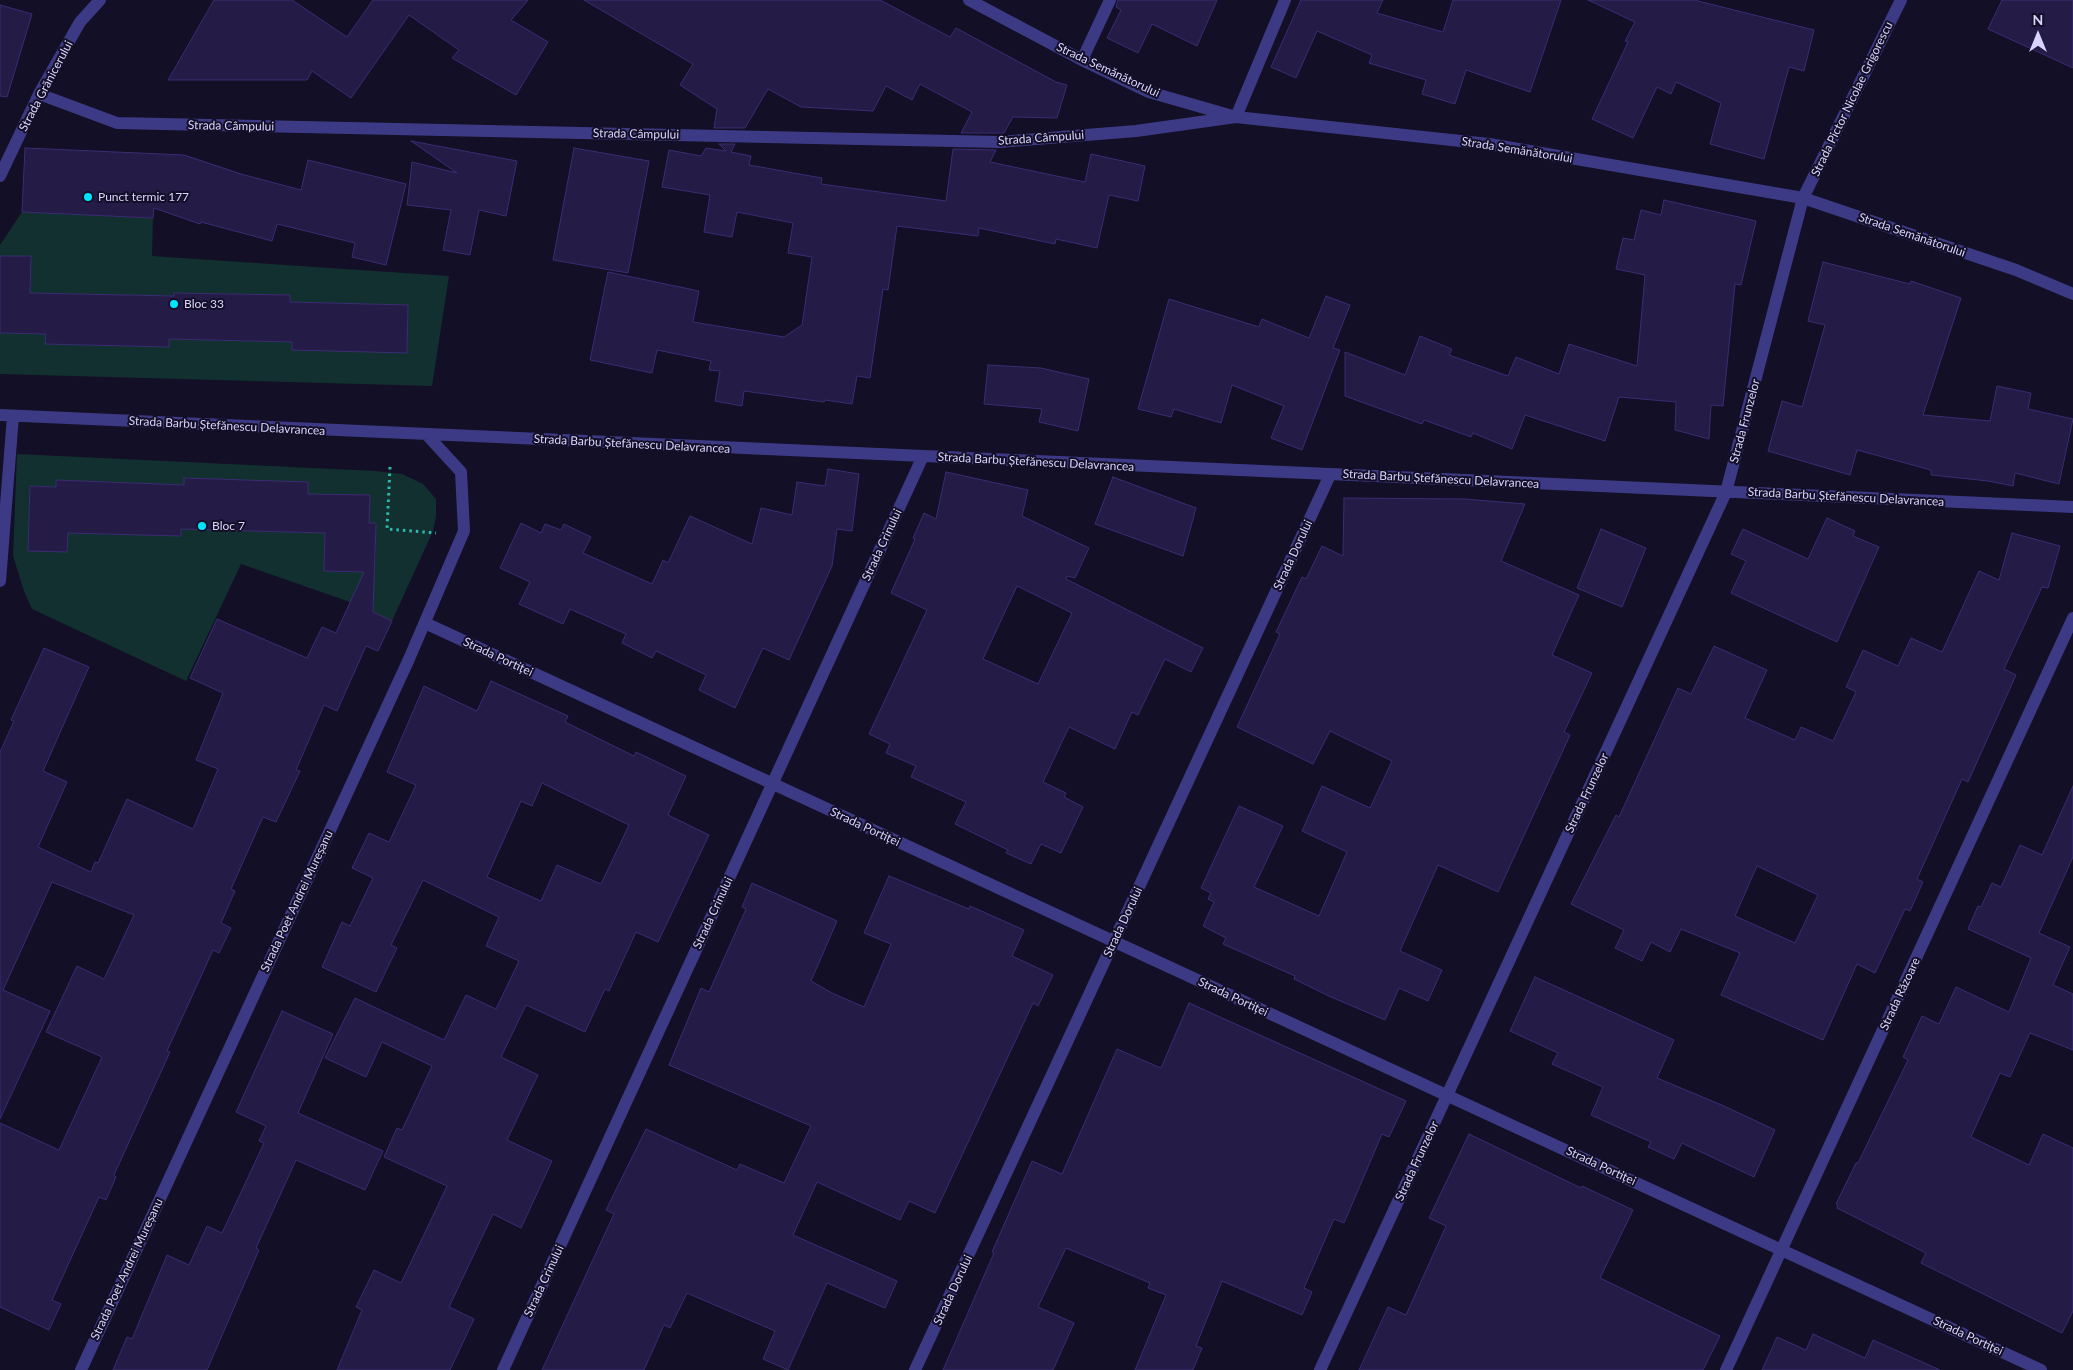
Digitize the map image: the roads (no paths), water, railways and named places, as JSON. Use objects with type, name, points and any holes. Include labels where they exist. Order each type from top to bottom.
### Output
[{"type":"street","name":"Strada Grănicerului","points":[[0,176],[39,94],[80,22],[100,0]]},
{"type":"street","name":"Strada Semănătorului","points":[[969,0],[1082,60],[1149,92],[1236,117],[1489,144],[1803,198],[2016,270],[2073,294]]},
{"type":"street","points":[[1082,60],[1110,0]]},
{"type":"street","points":[[1236,117],[1284,0]]},
{"type":"street","name":"Strada Pictor Nicolae Grigorescu","points":[[1803,198],[1901,0]]},
{"type":"street","name":"Strada Câmpului","points":[[39,94],[117,124],[999,142],[1136,131],[1236,117]]},
{"type":"street","name":"Strada Frunzelor","points":[[1320,1370],[1726,492],[1803,198]]},
{"type":"street","points":[[0,581],[6,416]]},
{"type":"street","name":"Strada Barbu Ștefănescu Delavrancea","points":[[6,416],[2073,507]]},
{"type":"street","name":"Strada Poet Andrei Mureșanu","points":[[81,1370],[425,623],[464,531],[461,472],[426,434]]},
{"type":"street","name":"Strada Crinului","points":[[503,1370],[923,456]]},
{"type":"street","name":"Strada Dorului","points":[[915,1370],[1330,474]]},
{"type":"street","name":"Strada Răzoare","points":[[1726,1370],[2073,618]]},
{"type":"street","name":"Strada Portiței","points":[[425,623],[2041,1370]]},
{"type":"place","name":"Punct termic 177","points":[[88,197]]},
{"type":"place","name":"Bloc 33","points":[[174,304]]},
{"type":"place","name":"Bloc 7","points":[[202,526]]}]
